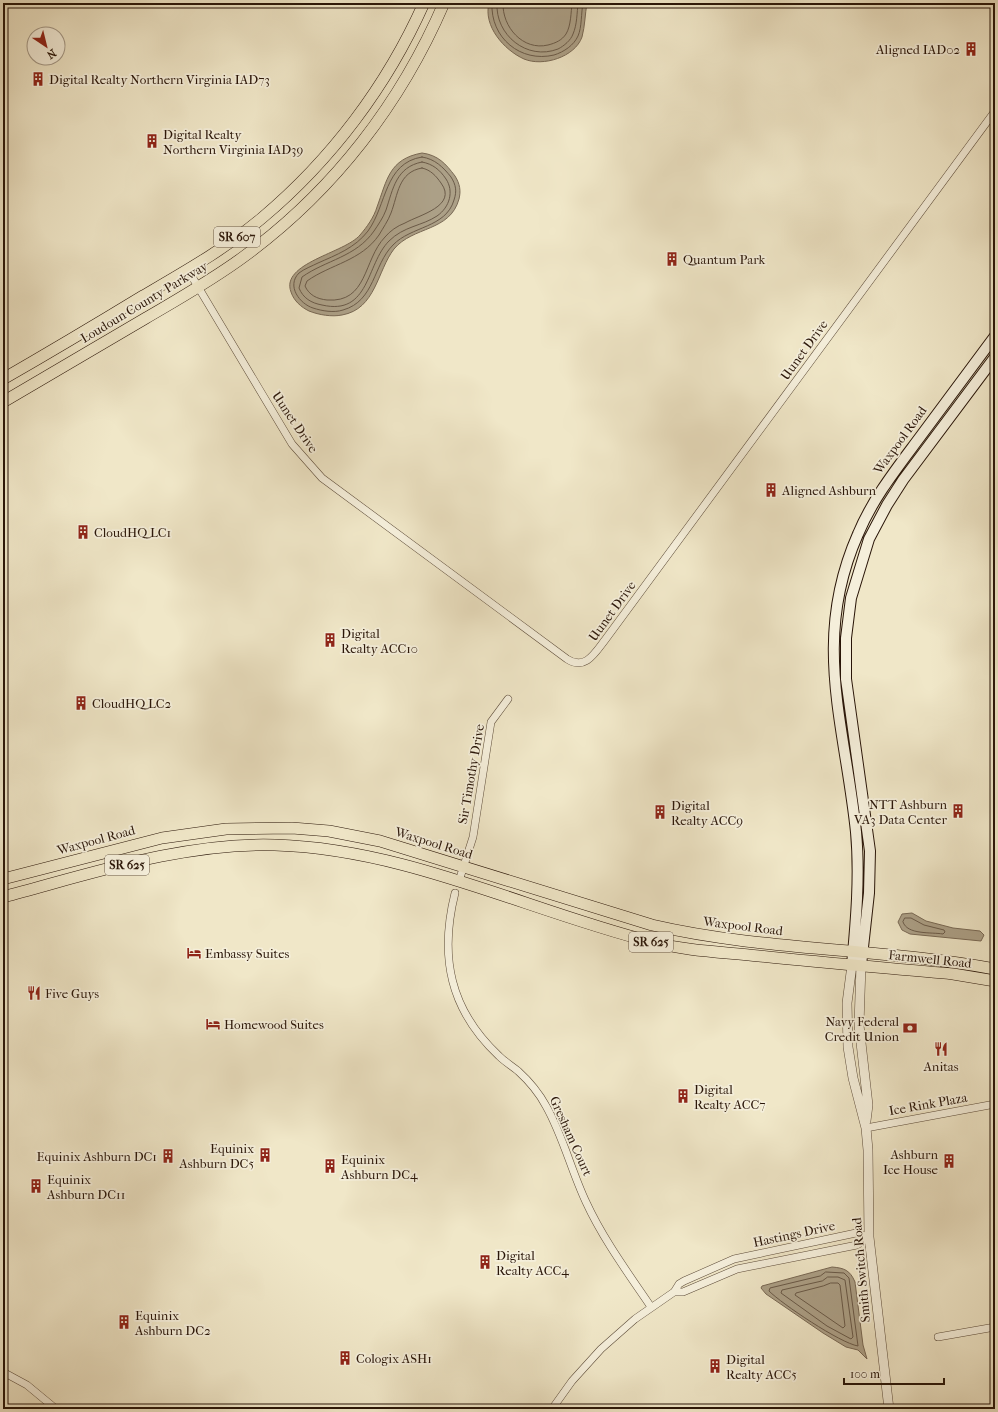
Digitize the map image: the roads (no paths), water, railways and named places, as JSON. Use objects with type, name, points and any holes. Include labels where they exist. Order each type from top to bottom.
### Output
[{"type":"main road","name":"Loudoun County Parkway","points":[[3,379],[188,270],[261,219],[284,199],[346,133],[380,85],[409,35],[424,3]]},
{"type":"main road","name":"Loudoun County Parkway","points":[[3,402],[198,287],[247,255],[294,217],[336,174],[392,102],[424,47],[444,3]]},
{"type":"main road","name":"Waxpool Road","points":[[858,952],[857,851],[834,680],[833,637],[839,595],[852,548],[876,498],[892,473],[995,336]]},
{"type":"main road","name":"Waxpool Road","points":[[856,965],[870,875],[870,851],[846,678],[846,638],[851,598],[866,546],[887,505],[903,480],[995,357]]},
{"type":"main road","name":"Waxpool Road","points":[[3,879],[162,838],[206,831],[292,828],[351,835],[464,866],[652,925],[679,932],[727,939],[858,952]]},
{"type":"main road","name":"SR 625","points":[[3,897],[176,853],[251,845],[305,846],[353,852],[428,871],[653,942],[712,951],[856,965]]},
{"type":"main road","name":"Farmwell Road","points":[[858,952],[947,961],[995,969]]},
{"type":"main road","name":"Farmwell Road","points":[[856,965],[953,974],[995,981]]},
{"type":"street","name":"Uunet Drive","points":[[188,270],[292,444],[322,478],[566,659],[576,663],[582,663],[591,658],[605,640],[995,111]]},
{"type":"street","name":"Sir Timothy Drive","points":[[459,881],[473,837],[491,722],[508,699]]},
{"type":"street","name":"Gresham Court","points":[[455,893],[448,927],[448,949],[450,971],[456,994],[463,1011],[485,1042],[525,1078],[539,1095],[552,1118],[585,1201],[602,1232],[651,1307]]},
{"type":"street","name":"Smith Switch Road","points":[[856,965],[847,1003],[848,1047],[853,1078],[866,1128],[868,1150],[869,1237],[889,1409]]},
{"type":"street","name":"Smith Switch Road","points":[[856,965],[868,1105],[866,1128]]},
{"type":"street","name":"Ice Rink Plaza","points":[[866,1128],[995,1104]]},
{"type":"street","name":"Hastings Drive","points":[[552,1409],[572,1381],[600,1349],[628,1324],[674,1292],[679,1284],[684,1281],[734,1259],[856,1233],[869,1237]]},
{"type":"street","name":"Hastings Drive","points":[[674,1292],[683,1292],[737,1269],[857,1244],[869,1237]]},
{"type":"street","points":[[938,1337],[995,1327]]},
{"type":"street","points":[[3,1372],[28,1385],[56,1409]]},
{"type":"water","points":[[489,3],[587,3],[582,37],[573,50],[566,55],[549,61],[540,62],[524,59],[509,50],[492,28],[488,12]]},
{"type":"water","points":[[422,153],[437,158],[457,179],[460,188],[459,199],[448,218],[411,236],[394,249],[369,297],[362,305],[353,311],[334,316],[317,314],[301,306],[291,292],[290,282],[295,273],[304,266],[352,241],[360,235],[374,214],[391,172],[402,160]]},
{"type":"water","points":[[912,913],[926,921],[953,928],[980,931],[984,935],[981,941],[910,934],[902,930],[898,922],[902,914]]},
{"type":"water","points":[[832,1267],[846,1270],[855,1282],[863,1345],[867,1359],[858,1350],[846,1347],[823,1333],[766,1294],[761,1288],[762,1286]]},
{"type":"place","name":"Aligned IAD02","points":[[971,49]]},
{"type":"place","name":"Digital Realty Northern Virginia IAD73","points":[[38,79]]},
{"type":"place","name":"Digital Realty Northern Virginia IAD39","points":[[152,141]]},
{"type":"place","name":"Quantum Park","points":[[672,259]]},
{"type":"place","name":"Aligned Ashburn","points":[[771,490]]},
{"type":"place","name":"CloudHQ LC1","points":[[83,532]]},
{"type":"place","name":"Digital Realty ACC10","points":[[330,640]]},
{"type":"place","name":"CloudHQ LC2","points":[[81,703]]},
{"type":"place","name":"NTT Ashburn VA3 Data Center","points":[[958,811]]},
{"type":"place","name":"Digital Realty ACC9","points":[[660,812]]},
{"type":"place","name":"Embassy Suites","points":[[194,953]]},
{"type":"place","name":"Five Guys","points":[[34,993]]},
{"type":"place","name":"Homewood Suites","points":[[213,1024]]},
{"type":"place","name":"Navy Federal Credit Union","points":[[910,1028]]},
{"type":"place","name":"Anitas","points":[[941,1049]]},
{"type":"place","name":"Digital Realty ACC7","points":[[683,1096]]},
{"type":"place","name":"Equinix Ashburn DC5","points":[[265,1155]]},
{"type":"place","name":"Equinix Ashburn DC1","points":[[168,1156]]},
{"type":"place","name":"Ashburn Ice House","points":[[949,1161]]},
{"type":"place","name":"Equinix Ashburn DC4","points":[[330,1166]]},
{"type":"place","name":"Equinix Ashburn DC11","points":[[36,1186]]},
{"type":"place","name":"Digital Realty ACC4","points":[[485,1262]]},
{"type":"place","name":"Equinix Ashburn DC2","points":[[124,1322]]},
{"type":"place","name":"Cologix ASH1","points":[[345,1358]]},
{"type":"place","name":"Digital Realty ACC5","points":[[715,1366]]}]
